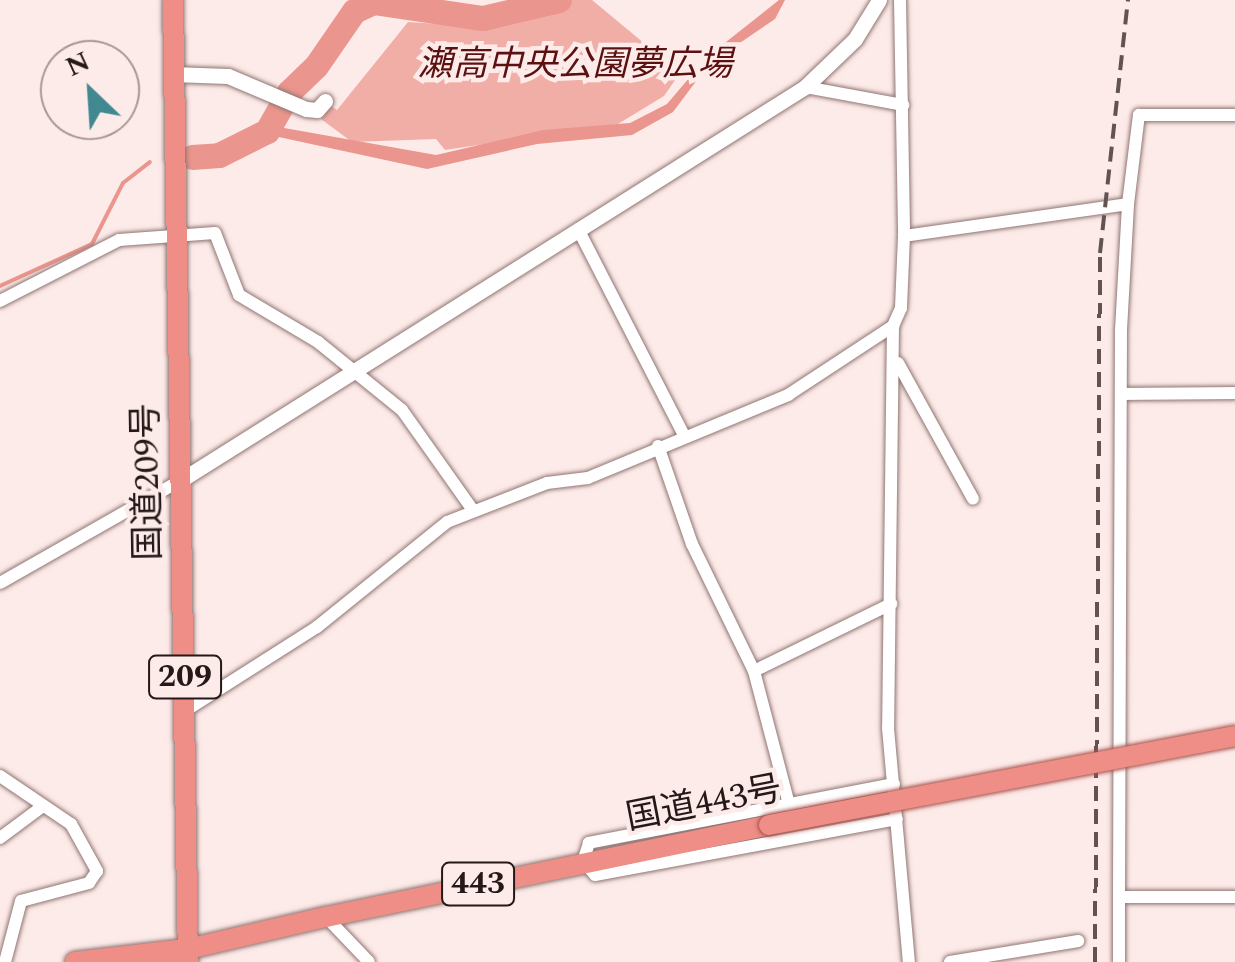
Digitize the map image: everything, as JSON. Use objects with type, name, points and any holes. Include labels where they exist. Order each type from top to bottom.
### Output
[{"type":"highway","name":"国道209号","points":[[174,0],[172,74],[188,956]]},
{"type":"highway","name":"国道443号","points":[[188,956],[326,917],[583,861],[1235,736]]},
{"type":"highway","name":"443","points":[[76,962],[159,947],[188,956]]},
{"type":"highway","name":"443","points":[[163,962],[188,956]]},
{"type":"street","points":[[0,583],[182,480],[805,87],[856,39],[880,0]]},
{"type":"street","points":[[900,0],[904,236],[894,326],[891,604],[894,784],[909,962]]},
{"type":"street","points":[[172,74],[228,76],[306,109],[317,110],[325,101]]},
{"type":"street","points":[[805,87],[903,106]]},
{"type":"street","points":[[1119,962],[1123,394],[1128,204],[1139,114],[1235,115]]},
{"type":"street","points":[[904,236],[1128,204]]},
{"type":"street","points":[[578,229],[685,437]]},
{"type":"street","points":[[0,301],[118,240],[215,233],[239,295],[318,342],[402,410],[472,509]]},
{"type":"street","points":[[185,710],[317,627],[472,509],[546,483],[588,478],[814,382],[894,326]]},
{"type":"street","points":[[894,356],[973,499]]},
{"type":"street","points":[[1123,394],[1235,393]]},
{"type":"street","points":[[658,446],[692,544],[754,671],[789,804]]},
{"type":"street","points":[[754,671],[891,604]]},
{"type":"street","points":[[0,776],[71,824],[97,871],[89,883],[20,901],[5,962]]},
{"type":"street","points":[[894,784],[590,843],[583,861],[594,875],[897,819]]},
{"type":"street","points":[[0,838],[43,806]]},
{"type":"street","points":[[1119,897],[1235,896]]},
{"type":"street","points":[[326,917],[369,962]]},
{"type":"street","points":[[950,962],[1078,941]]},
{"type":"green space","name":"瀬高中央公園夢広場","points":[[570,0],[592,0],[680,73],[664,96],[618,124],[445,150],[436,139],[352,142],[321,119],[331,106],[337,110],[408,22],[471,26],[527,19]]},
{"type":"shaded area","points":[[779,0],[785,0],[775,19],[709,64],[673,112],[632,135],[537,144],[427,169],[274,136],[273,126],[436,155],[543,130],[630,123],[667,104],[707,57]]},
{"type":"waterway","points":[[192,157],[219,155],[267,131],[289,92],[316,66],[354,11],[373,2],[483,18],[559,0]]},
{"type":"waterway","points":[[0,286],[92,244],[123,183],[150,162]]},
{"type":"railway","points":[[1095,962],[1100,253],[1128,0]]}]
